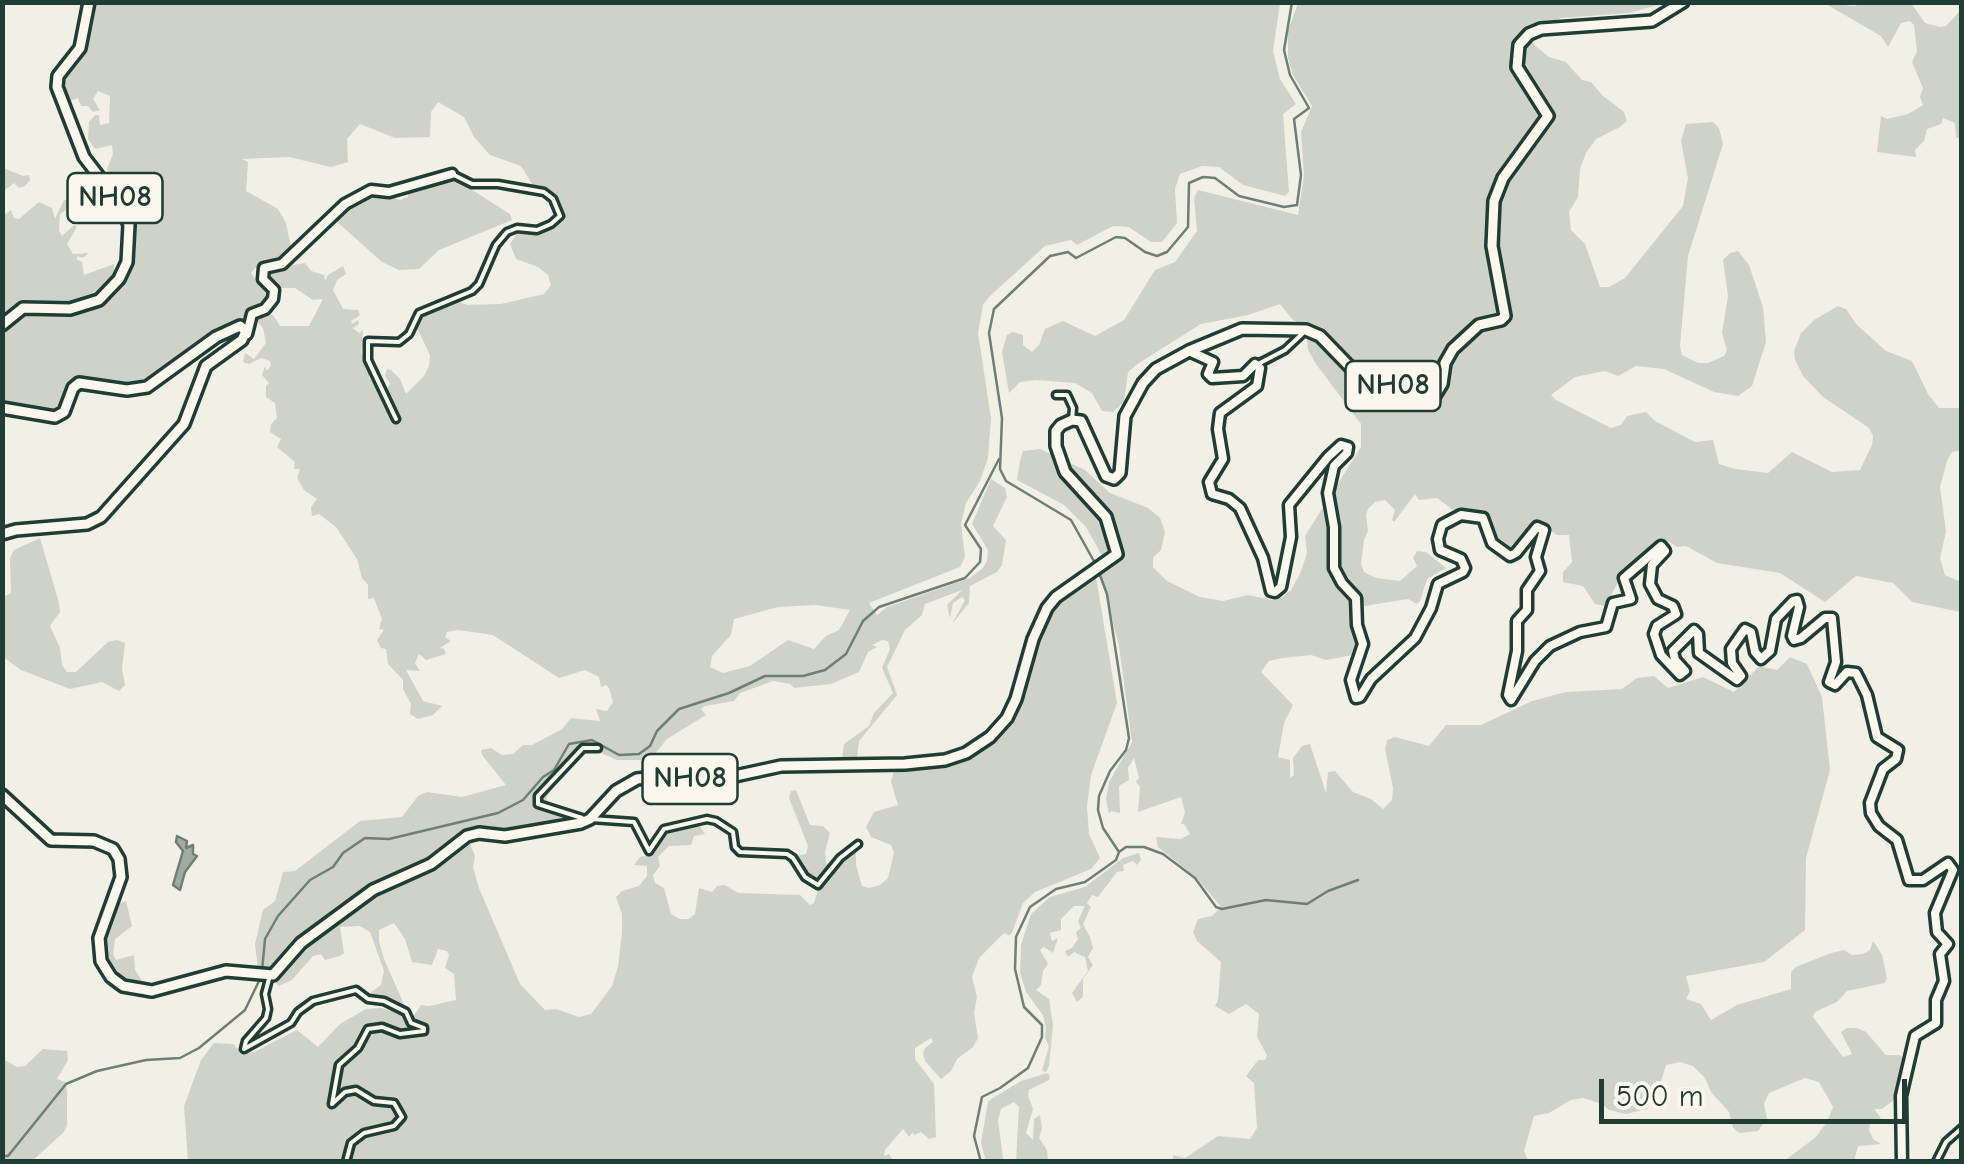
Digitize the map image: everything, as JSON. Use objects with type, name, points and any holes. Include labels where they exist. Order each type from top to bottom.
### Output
[{"type":"main road","name":"NH08","points":[[2,325],[23,308],[70,310],[99,300],[118,279],[126,262],[129,224],[120,204],[84,158],[57,87],[58,76],[80,48],[89,2]]},
{"type":"main road","name":"NH08","points":[[1306,330],[1320,336],[1350,367],[1369,378],[1426,398],[1436,396],[1453,349],[1480,325],[1505,316],[1492,246],[1494,201],[1503,178],[1548,116],[1516,67],[1519,45],[1529,34],[1541,30],[1652,21],[1682,2]]},
{"type":"main road","points":[[2,408],[55,417],[64,412],[73,388],[80,383],[128,390],[146,387],[216,337],[240,326],[246,334],[206,366],[184,424],[102,518],[87,524],[2,534]]},
{"type":"main road","points":[[1072,420],[1085,426],[1106,476],[1112,480],[1117,478],[1130,402],[1156,370],[1242,329],[1306,330]]},
{"type":"main road","name":"NH08","points":[[268,975],[278,970],[301,942],[373,890],[431,864],[467,836],[505,836],[573,825],[590,818],[616,791],[644,777],[712,781],[781,766],[945,760],[966,753],[990,737],[1007,718],[1043,614],[1056,597],[1115,558],[1117,551],[1106,518],[1065,472],[1056,446],[1056,430],[1064,421],[1072,420]]},
{"type":"main road","points":[[2,794],[51,840],[94,841],[108,844],[117,854],[121,877],[98,942],[101,961],[117,982],[131,989],[152,991],[215,972],[268,975]]},
{"type":"street","points":[[246,334],[252,314],[274,300],[274,290],[263,278],[264,268],[282,264],[345,204],[372,190],[389,192],[452,174],[472,184],[544,192],[553,199],[560,216],[552,224],[537,230],[517,228],[507,232],[472,290],[419,313],[410,334],[399,342],[368,342],[368,360],[396,419]]},
{"type":"street","points":[[1189,351],[1212,362],[1208,374],[1212,378],[1242,376],[1285,350],[1306,330]]},
{"type":"street","points":[[1258,364],[1257,386],[1220,412],[1222,459],[1213,471],[1210,489],[1212,494],[1229,499],[1240,508],[1262,558],[1268,587],[1275,592],[1281,587],[1290,537],[1289,506],[1328,457],[1342,445],[1348,447],[1334,466],[1328,493],[1334,527],[1334,568],[1342,584],[1356,598],[1357,625],[1363,644],[1352,672],[1356,698],[1415,638],[1432,608],[1438,584],[1463,572],[1461,558],[1440,550],[1438,539],[1442,525],[1461,515],[1484,518],[1492,543],[1510,556],[1537,527],[1544,530],[1536,556],[1540,570],[1527,590],[1527,610],[1516,620],[1517,652],[1510,700],[1550,646],[1580,632],[1606,627],[1613,602],[1631,599],[1624,578],[1661,546],[1665,551],[1652,565],[1650,584],[1676,614],[1657,626],[1654,634],[1662,655],[1680,675],[1685,671],[1673,651],[1694,630],[1698,634],[1699,653],[1737,680],[1741,676],[1732,662],[1731,649],[1745,629],[1751,632],[1762,659],[1770,652],[1776,619],[1793,600],[1797,600],[1799,607],[1794,640],[1824,618],[1832,618],[1836,662],[1829,682],[1835,685],[1847,672],[1856,673],[1868,695],[1877,737],[1898,750],[1896,760],[1883,769],[1870,803],[1871,813],[1879,826],[1897,840],[1909,880],[1922,880],[1948,863],[1954,870],[1935,913],[1937,932],[1948,944],[1940,954],[1944,981],[1936,1000],[1936,1022],[1916,1036],[1901,1096],[1902,1162]]},
{"type":"street","points":[[1056,396],[1067,396],[1073,408],[1072,420]]},
{"type":"street","points":[[598,748],[582,748],[538,796],[538,804],[590,818],[634,822],[649,851],[664,828],[716,821],[733,832],[734,847],[740,852],[787,854],[804,877],[818,885],[840,858],[858,844]]},
{"type":"street","points":[[268,975],[266,1018],[244,1049],[291,1023],[313,1001],[356,990],[368,1000],[406,1012],[412,1022],[424,1028],[400,1034],[382,1028],[368,1029],[358,1048],[339,1065],[332,1104],[345,1092],[356,1090],[374,1101],[394,1102],[402,1117],[394,1126],[364,1132],[347,1150],[346,1162]]},
{"type":"street","points":[[1936,1162],[1946,1142],[1962,1128]]},
{"type":"shaded area","points":[[92,3],[1280,3],[1273,51],[1280,79],[1296,104],[1283,114],[1289,192],[1285,196],[1243,185],[1219,167],[1202,166],[1180,174],[1175,189],[1177,223],[1162,242],[1151,242],[1129,227],[1113,226],[1077,245],[1071,240],[1045,246],[983,305],[978,333],[991,418],[988,458],[966,503],[961,524],[965,557],[960,567],[869,603],[877,615],[887,607],[970,578],[983,568],[988,550],[972,524],[991,479],[1005,488],[1007,497],[993,526],[1006,540],[1002,565],[997,572],[970,586],[969,603],[952,624],[965,600],[962,597],[953,603],[950,618],[947,605],[962,590],[925,604],[922,615],[905,630],[887,667],[897,695],[859,741],[857,758],[842,758],[844,744],[869,726],[874,713],[893,693],[882,668],[890,649],[888,641],[872,645],[877,647],[868,652],[859,672],[831,684],[794,688],[773,681],[740,693],[734,701],[705,706],[701,709],[706,715],[667,739],[654,755],[643,760],[617,760],[589,748],[567,765],[567,771],[557,779],[546,799],[553,807],[589,815],[572,824],[510,834],[477,831],[438,857],[384,879],[333,915],[271,974],[258,970],[255,944],[263,910],[275,901],[283,872],[295,871],[360,821],[402,817],[418,796],[427,792],[462,797],[506,785],[481,750],[491,748],[502,755],[513,754],[523,745],[532,745],[562,729],[571,718],[600,721],[596,709],[607,711],[613,702],[609,688],[601,687],[599,677],[585,670],[559,678],[493,635],[458,630],[447,632],[445,637],[451,641],[440,648],[446,654],[426,660],[419,654],[415,663],[420,671],[406,670],[423,701],[442,706],[433,715],[418,719],[410,714],[403,680],[388,664],[386,649],[377,640],[384,630],[379,629],[382,619],[374,598],[368,599],[368,585],[357,559],[336,527],[319,514],[312,516],[311,507],[317,499],[304,490],[297,478],[300,469],[294,469],[295,462],[277,447],[281,439],[270,432],[277,418],[275,403],[266,397],[269,383],[262,375],[270,361],[261,358],[249,364],[243,362],[245,353],[254,359],[266,343],[257,321],[261,315],[273,315],[280,326],[309,326],[322,301],[313,300],[295,288],[281,288],[265,277],[265,270],[305,263],[311,271],[324,275],[325,281],[343,266],[346,274],[337,280],[333,290],[343,309],[358,310],[360,315],[351,321],[352,324],[358,320],[353,328],[359,333],[363,330],[361,353],[369,366],[369,378],[385,392],[390,384],[385,376],[387,369],[391,370],[406,394],[429,366],[430,355],[415,324],[419,315],[454,300],[467,305],[501,304],[544,294],[551,285],[548,275],[516,259],[510,244],[520,229],[537,229],[560,218],[562,210],[551,194],[534,187],[521,166],[490,155],[474,137],[464,117],[438,102],[431,112],[430,137],[395,138],[360,124],[347,139],[348,162],[331,167],[289,157],[242,159],[248,162],[246,191],[278,209],[286,223],[291,247],[251,273],[269,297],[246,312],[249,326],[239,324],[148,382],[115,385],[86,380],[73,384],[57,412],[38,413],[3,406],[3,336],[14,318],[26,311],[62,314],[96,306],[119,285],[134,252],[128,208],[109,183],[116,180],[107,169],[112,145],[95,149],[88,139],[89,122],[95,115],[99,115],[100,125],[109,123],[110,96],[98,91],[93,99],[100,110],[93,112],[88,106],[81,106],[78,98],[70,101],[69,106],[61,86],[62,77],[82,53]],"holes":[[[816,605],[850,610],[839,630],[826,636],[814,649],[788,640],[750,666],[723,673],[710,667],[712,656],[731,635],[734,619],[778,607]]]},
{"type":"shaded area","points":[[1298,3],[1665,3],[1629,13],[1561,18],[1520,33],[1549,57],[1566,62],[1582,80],[1591,82],[1624,112],[1627,121],[1596,139],[1586,153],[1580,169],[1578,197],[1569,212],[1571,230],[1585,244],[1600,287],[1609,287],[1625,278],[1683,206],[1688,178],[1681,141],[1686,124],[1713,122],[1723,144],[1688,256],[1682,355],[1698,363],[1724,356],[1727,350],[1722,333],[1728,296],[1723,260],[1738,251],[1749,265],[1763,307],[1766,342],[1752,386],[1738,396],[1714,392],[1664,369],[1636,366],[1618,376],[1605,371],[1575,377],[1551,395],[1556,400],[1611,428],[1621,425],[1627,416],[1646,412],[1695,442],[1713,440],[1719,464],[1735,469],[1768,473],[1792,452],[1832,472],[1860,470],[1872,445],[1869,428],[1823,397],[1803,376],[1795,360],[1801,333],[1838,306],[1846,309],[1857,325],[1886,351],[1912,361],[1939,408],[1961,408],[1961,450],[1952,452],[1940,487],[1946,532],[1940,558],[1945,575],[1961,582],[1961,612],[1912,602],[1893,583],[1856,576],[1825,602],[1780,573],[1717,563],[1686,546],[1661,541],[1626,568],[1605,606],[1595,604],[1583,586],[1563,582],[1563,572],[1572,562],[1569,535],[1557,535],[1539,523],[1527,528],[1513,547],[1506,548],[1496,538],[1485,511],[1453,510],[1437,498],[1419,500],[1415,494],[1394,522],[1395,510],[1385,500],[1368,509],[1361,564],[1364,572],[1376,578],[1400,581],[1417,566],[1413,558],[1417,551],[1426,552],[1446,568],[1427,579],[1420,601],[1417,604],[1408,599],[1365,606],[1352,603],[1350,625],[1360,643],[1358,654],[1326,660],[1311,655],[1282,658],[1269,661],[1261,672],[1293,705],[1284,723],[1278,757],[1290,760],[1290,778],[1294,775],[1293,758],[1302,746],[1310,744],[1326,793],[1328,772],[1335,771],[1353,792],[1383,809],[1392,800],[1393,788],[1385,749],[1387,740],[1395,737],[1429,746],[1446,725],[1481,725],[1532,701],[1566,692],[1622,689],[1637,678],[1654,676],[1668,688],[1703,677],[1734,692],[1759,666],[1777,670],[1790,657],[1807,664],[1822,697],[1830,770],[1806,858],[1805,930],[1764,962],[1686,976],[1690,991],[1686,999],[1701,1004],[1711,1020],[1737,1005],[1791,989],[1791,972],[1796,967],[1844,950],[1852,955],[1863,954],[1870,950],[1873,941],[1882,955],[1885,983],[1847,991],[1813,1017],[1843,1057],[1852,1054],[1841,1032],[1857,1028],[1866,1032],[1886,1055],[1900,1055],[1907,1063],[1895,1099],[1882,1109],[1874,1109],[1881,1118],[1870,1124],[1869,1130],[1881,1144],[1858,1146],[1854,1161],[1784,1161],[1816,1137],[1827,1122],[1833,1107],[1819,1082],[1805,1078],[1769,1093],[1764,1104],[1767,1118],[1758,1131],[1740,1133],[1733,1128],[1729,1112],[1711,1092],[1705,1078],[1693,1066],[1680,1062],[1666,1065],[1647,1109],[1626,1114],[1583,1098],[1534,1116],[1524,1151],[1528,1160],[1545,1161],[1173,1161],[1173,1155],[1185,1158],[1218,1136],[1250,1139],[1257,1128],[1254,1083],[1246,1076],[1267,1055],[1257,1037],[1259,1014],[1246,1004],[1229,1014],[1215,1006],[1221,962],[1197,941],[1193,932],[1198,919],[1212,916],[1221,907],[1197,878],[1158,847],[1156,837],[1181,839],[1190,834],[1181,824],[1185,812],[1181,797],[1138,812],[1140,787],[1134,758],[1128,768],[1129,780],[1119,786],[1120,813],[1109,814],[1109,782],[1132,742],[1119,646],[1100,572],[1113,563],[1101,554],[1086,527],[1064,505],[1017,480],[1020,461],[1023,451],[1040,449],[1085,470],[1110,493],[1148,508],[1160,518],[1165,532],[1153,567],[1167,581],[1200,597],[1223,601],[1248,595],[1272,600],[1291,590],[1300,574],[1307,553],[1305,536],[1361,447],[1361,424],[1316,364],[1308,350],[1306,328],[1280,304],[1201,324],[1139,363],[1128,372],[1124,402],[1113,412],[1102,411],[1092,393],[1075,383],[1020,382],[1009,393],[1002,352],[1007,335],[1013,332],[1023,335],[1023,345],[1032,352],[1045,329],[1063,321],[1095,336],[1124,320],[1155,270],[1175,262],[1197,231],[1194,198],[1198,190],[1298,215],[1304,175],[1301,132],[1312,106],[1293,75],[1288,58],[1288,31]]},
{"type":"shaded area","points":[[1824,3],[1911,3],[1925,23],[1940,27],[1961,10],[1960,139],[1956,137],[1955,123],[1943,118],[1941,124],[1927,129],[1924,141],[1915,150],[1916,157],[1877,152],[1881,116],[1887,119],[1908,114],[1923,105],[1923,88],[1912,62],[1917,51],[1914,25],[1910,21],[1901,23],[1888,47],[1881,36]]},
{"type":"shaded area","points":[[2,170],[29,175],[30,180],[25,186],[19,188],[14,183],[5,190],[4,215],[11,210],[14,218],[19,219],[39,202],[52,208],[55,219],[64,200],[68,200],[66,210],[60,214],[59,231],[62,236],[74,225],[77,227],[67,244],[73,254],[89,253],[76,259],[82,262],[84,275],[114,264],[117,276],[108,290],[81,306],[35,304],[3,322]]},
{"type":"shaded area","points":[[450,176],[510,214],[512,220],[439,250],[419,269],[399,270],[382,262],[335,220],[344,207],[372,191],[396,194],[400,200],[408,197],[408,189]]},
{"type":"shaded area","points":[[40,538],[59,603],[60,612],[50,626],[60,648],[62,665],[67,672],[76,672],[108,642],[125,643],[125,685],[119,691],[102,682],[70,689],[21,670],[3,657],[3,597],[11,593],[10,558],[14,550]]},
{"type":"shaded area","points":[[1096,577],[1117,703],[1091,775],[1087,806],[1089,834],[1100,858],[1091,869],[1035,892],[1023,903],[1012,933],[1004,933],[979,958],[972,977],[977,997],[974,1013],[978,1038],[951,1071],[941,1079],[925,1061],[923,1053],[933,1042],[931,1038],[915,1048],[915,1059],[934,1084],[936,1137],[929,1139],[921,1132],[913,1132],[909,1137],[903,1129],[885,1150],[884,1156],[889,1154],[894,1162],[188,1162],[184,1106],[201,1060],[214,1043],[234,1044],[240,1053],[254,1052],[297,1030],[318,1047],[340,1024],[366,1009],[381,1008],[413,1017],[421,1005],[456,1000],[454,974],[445,968],[447,951],[438,949],[432,965],[412,962],[405,939],[394,923],[379,930],[379,941],[407,1011],[366,996],[381,985],[384,971],[370,932],[360,926],[340,927],[344,953],[340,956],[325,960],[321,954],[313,956],[292,980],[279,986],[268,977],[371,894],[422,876],[469,841],[479,888],[520,984],[545,1010],[556,1009],[579,1017],[591,1014],[612,986],[618,967],[622,914],[616,897],[639,886],[647,876],[647,866],[634,865],[640,857],[649,855],[667,831],[699,825],[705,834],[694,836],[691,845],[669,846],[658,857],[660,866],[653,875],[655,883],[664,888],[671,914],[680,919],[695,914],[699,888],[712,892],[725,885],[738,893],[800,895],[810,905],[819,887],[856,848],[862,886],[880,885],[888,878],[894,853],[891,845],[871,837],[866,827],[874,812],[898,805],[891,782],[895,767],[936,766],[973,755],[994,739],[1007,725],[1023,693],[1036,641],[1049,614],[1068,593]]},
{"type":"shaded area","points":[[796,790],[810,825],[823,826],[830,833],[825,852],[829,871],[818,879],[806,872],[797,856],[806,854],[808,846],[789,798],[791,791]]},
{"type":"shaded area","points":[[177,836],[187,841],[186,848],[193,845],[193,854],[197,856],[185,872],[180,890],[173,885],[183,851],[176,842]]},
{"type":"shaded area","points":[[1139,853],[1141,860],[1137,865],[1133,861],[1123,865],[1124,871],[1117,872],[1098,897],[1092,895],[1087,903],[1091,907],[1083,924],[1093,948],[1088,957],[1093,965],[1083,979],[1083,997],[1077,1002],[1072,993],[1088,971],[1085,957],[1074,952],[1068,957],[1065,951],[1078,939],[1078,921],[1085,906],[1074,906],[1061,919],[1061,930],[1050,933],[1052,941],[1058,938],[1053,953],[1044,947],[1040,950],[1048,964],[1036,990],[1049,999],[1053,1025],[1049,1066],[1046,1072],[1042,1071],[1049,1046],[1046,1028],[1020,973],[1021,945],[1031,914],[1050,897],[1085,887],[1123,858]]},
{"type":"shaded area","points":[[126,901],[132,926],[115,939],[113,954],[116,960],[134,955],[135,970],[145,986],[122,978],[106,955],[104,933],[115,905]]},
{"type":"shaded area","points":[[43,1049],[67,1051],[68,1060],[57,1079],[65,1082],[67,1091],[67,1126],[32,1161],[3,1161],[3,1059],[17,1067],[25,1066]]},
{"type":"shaded area","points":[[1047,1073],[1049,1080],[1029,1090],[1033,1109],[1026,1133],[1033,1140],[1034,1119],[1040,1115],[1039,1138],[1047,1150],[1048,1161],[1016,1161],[1019,1107],[1014,1102],[1001,1109],[998,1120],[1003,1158],[986,1161],[981,1143],[988,1101],[1021,1081]]},
{"type":"waterway","points":[[1095,563],[1071,520],[1006,481],[1000,469],[1002,418],[989,333],[994,309],[1050,256],[1068,252],[1076,258],[1116,237],[1157,256],[1167,252],[1188,227],[1189,183],[1203,177],[1215,178],[1239,196],[1284,207],[1297,205],[1301,175],[1294,119],[1309,108],[1290,75],[1284,50],[1292,2]]},
{"type":"waterway","points":[[262,971],[265,939],[278,916],[310,880],[333,867],[343,853],[365,838],[389,839],[498,813],[523,800],[554,770],[569,744],[592,740],[619,755],[639,754],[679,709],[765,676],[803,676],[825,670],[846,654],[863,621],[879,607],[965,578],[980,562],[981,549],[965,525],[999,459]]},
{"type":"waterway","points":[[1098,570],[1107,594],[1129,738],[1099,796],[1103,828],[1119,852]]},
{"type":"waterway","points":[[981,1162],[974,1136],[982,1097],[1028,1068],[1042,1037],[1042,1025],[1024,1007],[1015,969],[1016,937],[1030,907],[1056,889],[1085,882],[1116,860],[1126,847],[1144,847],[1163,854],[1195,878],[1216,907],[1222,909],[1266,900],[1307,904],[1358,880]]},
{"type":"waterway","points":[[2,1156],[8,1156],[66,1084],[97,1071],[146,1060],[180,1058],[199,1048],[245,1010],[260,979]]}]
